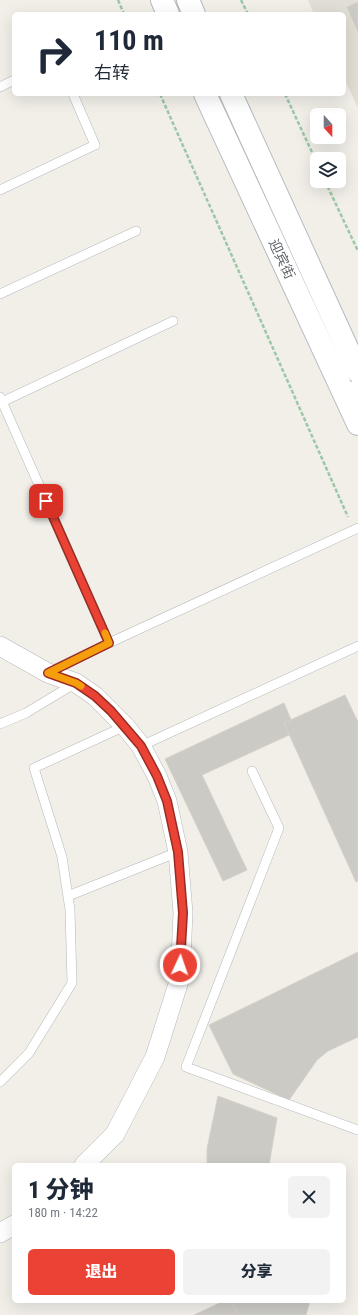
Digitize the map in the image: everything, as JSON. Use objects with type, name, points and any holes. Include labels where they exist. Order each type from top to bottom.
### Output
[{"type":"main road","points":[[162,0],[167,12]]},
{"type":"main road","points":[[188,0],[193,12]]},
{"type":"main road","name":"迎宾街","points":[[206,96],[351,393],[358,424]]},
{"type":"main road","name":"迎宾街","points":[[232,96],[358,372]]},
{"type":"street","points":[[0,646],[48,673],[76,683],[95,696],[125,726],[141,746],[157,776],[167,801],[178,852],[183,913],[180,978],[155,1057],[115,1134],[86,1163]]},
{"type":"street","points":[[0,1233],[12,1226]]},
{"type":"lane","points":[[0,87],[12,81]]},
{"type":"lane","points":[[0,190],[95,145],[74,96]]},
{"type":"lane","points":[[0,294],[136,231]]},
{"type":"lane","points":[[109,643],[1,401],[173,321]]},
{"type":"lane","points":[[48,673],[109,643],[356,529]]},
{"type":"lane","points":[[141,746],[358,646]]},
{"type":"lane","points":[[0,724],[26,713],[76,683]]},
{"type":"lane","points":[[0,1082],[29,1053],[72,983],[70,910],[62,857],[34,768],[125,726]]},
{"type":"lane","points":[[252,772],[280,828],[186,1067],[358,1130]]},
{"type":"lane","points":[[68,896],[178,852]]},
{"type":"path","points":[[118,0],[123,12]]},
{"type":"path","points":[[241,0],[247,12]]},
{"type":"path","points":[[161,96],[356,529]]},
{"type":"path","points":[[286,96],[312,152]]},
{"type":"path","points":[[328,188],[358,251]]},
{"type":"shaded area","points":[[308,0],[358,0],[358,108],[346,82],[346,12],[313,12]]},
{"type":"building","points":[[358,2],[358,32],[347,7]]},
{"type":"building","points":[[345,695],[358,722],[358,881],[356,882],[284,723]]},
{"type":"building","points":[[284,703],[291,720],[284,723],[289,735],[202,775],[247,870],[223,881],[165,759]]},
{"type":"building","points":[[358,952],[358,1037],[328,1051],[317,1060],[289,1100],[233,1074],[209,1025]]},
{"type":"building","points":[[218,1096],[277,1118],[269,1163],[207,1163],[207,1149]]},
{"type":"building","points":[[220,1303],[232,1303],[238,1315],[194,1315]]},
{"type":"building","points":[[232,1303],[309,1303],[306,1315],[238,1315]]},
{"type":"slow traffic","points":[[81,686],[48,673],[109,643],[105,633]]},
{"type":"route","points":[[46,501],[109,643],[48,673],[76,683],[95,696],[111,711],[141,746],[157,776],[167,801],[178,852],[183,913],[180,965]]}]
